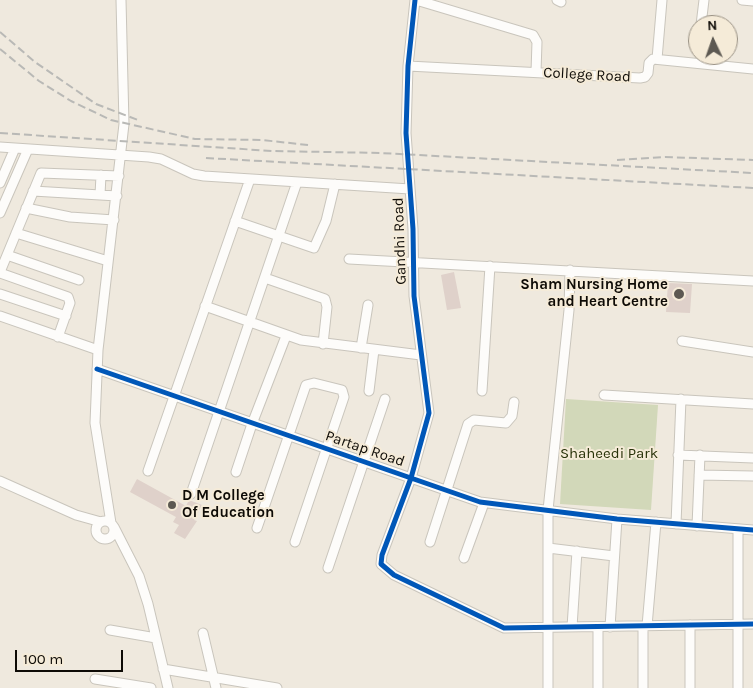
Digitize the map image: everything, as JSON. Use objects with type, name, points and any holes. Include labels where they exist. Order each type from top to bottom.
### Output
[{"type":"street","points":[[99,537],[112,536],[95,423],[98,350],[122,155],[124,124],[121,0]]},
{"type":"street","points":[[416,0],[533,36],[537,42],[536,72]]},
{"type":"street","name":"Gandhi Road","points":[[416,0],[408,66],[406,133],[414,262],[414,296],[429,413],[411,478],[382,555],[382,567],[394,575],[494,625],[504,628],[548,628]]},
{"type":"street","points":[[662,0],[657,59],[688,59]]},
{"type":"street","points":[[702,15],[704,0]]},
{"type":"street","points":[[742,0],[753,1]]},
{"type":"street","name":"College Road","points":[[408,66],[640,78],[645,77],[648,73],[650,60],[657,59]]},
{"type":"street","points":[[731,65],[753,69]]},
{"type":"street","points":[[0,147],[161,159],[193,174],[204,176],[410,189]]},
{"type":"street","points":[[0,183],[15,148]]},
{"type":"street","points":[[0,213],[28,149]]},
{"type":"street","points":[[58,337],[70,303],[68,297],[0,273],[41,173],[119,176]]},
{"type":"street","points":[[100,195],[102,175]]},
{"type":"street","points":[[148,471],[250,179]]},
{"type":"street","points":[[191,494],[297,182]]},
{"type":"street","points":[[235,221],[311,248],[315,247],[326,222],[335,184]]},
{"type":"street","points":[[33,191],[117,196]]},
{"type":"street","points":[[26,208],[70,217],[114,220]]},
{"type":"street","points":[[16,233],[108,262]]},
{"type":"street","points":[[7,255],[79,280]]},
{"type":"street","points":[[349,259],[753,281]]},
{"type":"street","points":[[482,391],[490,266]]},
{"type":"street","points":[[548,688],[548,510],[568,320],[570,270]]},
{"type":"street","points":[[265,278],[325,299],[327,307],[323,344]]},
{"type":"street","points":[[0,294],[66,316]]},
{"type":"street","points":[[361,348],[368,305]]},
{"type":"street","points":[[205,306],[250,321],[286,336],[323,344],[421,355]]},
{"type":"street","points":[[0,316],[98,350]]},
{"type":"street","points":[[236,472],[252,424],[286,336]]},
{"type":"street","points":[[682,341],[753,352]]},
{"type":"street","points":[[369,391],[374,350]]},
{"type":"street","name":"Partap Road","points":[[97,369],[218,413],[484,503],[617,519],[753,530]]},
{"type":"street","points":[[257,528],[306,385],[314,382],[339,389],[345,394],[295,542]]},
{"type":"street","points":[[604,396],[753,404]]},
{"type":"street","points":[[328,568],[385,399]]},
{"type":"street","points":[[676,524],[681,399]]},
{"type":"street","points":[[430,542],[468,424],[474,420],[506,423],[512,416],[514,402]]},
{"type":"street","points":[[678,454],[753,458]]},
{"type":"street","points":[[697,526],[700,455]]},
{"type":"street","points":[[699,475],[753,476]]},
{"type":"street","points":[[0,481],[76,515],[109,524],[139,576],[148,604],[168,688]]},
{"type":"street","points":[[464,558],[484,503]]},
{"type":"street","points":[[76,515],[99,537],[125,554]]},
{"type":"street","points":[[610,627],[617,519]]},
{"type":"street","points":[[643,688],[645,626],[656,522]]},
{"type":"street","points":[[99,537],[97,524],[109,524]]},
{"type":"street","points":[[738,529],[738,688]]},
{"type":"street","points":[[548,548],[614,556]]},
{"type":"street","points":[[572,627],[577,551]]},
{"type":"street","points":[[548,628],[753,624]]},
{"type":"street","points":[[690,625],[690,688]]},
{"type":"street","points":[[598,627],[598,688]]},
{"type":"street","points":[[110,630],[156,638]]},
{"type":"street","points":[[203,633],[216,688]]},
{"type":"street","points":[[163,669],[261,687],[277,688]]},
{"type":"street","points":[[96,679],[151,688]]},
{"type":"green space","name":"Shaheedi Park","points":[[566,399],[658,405],[651,510],[560,504]]},
{"type":"building","points":[[454,272],[461,308],[447,310],[441,275]]},
{"type":"building","points":[[668,283],[692,284],[690,313],[666,312]]},
{"type":"building","points":[[137,479],[186,506],[189,500],[202,505],[194,520],[197,521],[185,539],[174,533],[179,525],[173,522],[176,517],[130,492]]},
{"type":"railway","points":[[0,32],[35,62],[96,104],[138,120]]},
{"type":"railway","points":[[0,49],[39,81],[71,101],[111,120],[195,139],[262,140],[308,145]]},
{"type":"railway","points":[[0,133],[272,151],[381,153],[753,173]]},
{"type":"railway","points":[[617,160],[665,157],[753,160]]},
{"type":"railway","points":[[206,158],[753,188]]},
{"type":"cycle path","points":[[415,0],[408,66],[406,133],[413,229],[414,296],[429,413],[411,478],[382,555],[381,564],[394,575],[504,628],[753,624]]},
{"type":"cycle path","points":[[97,369],[480,502],[617,519],[753,530]]},
{"type":"place","name":"Sham Nursing Home and Heart Centre","points":[[679,294]]},
{"type":"place","name":"D M College Of Education","points":[[172,505]]}]
